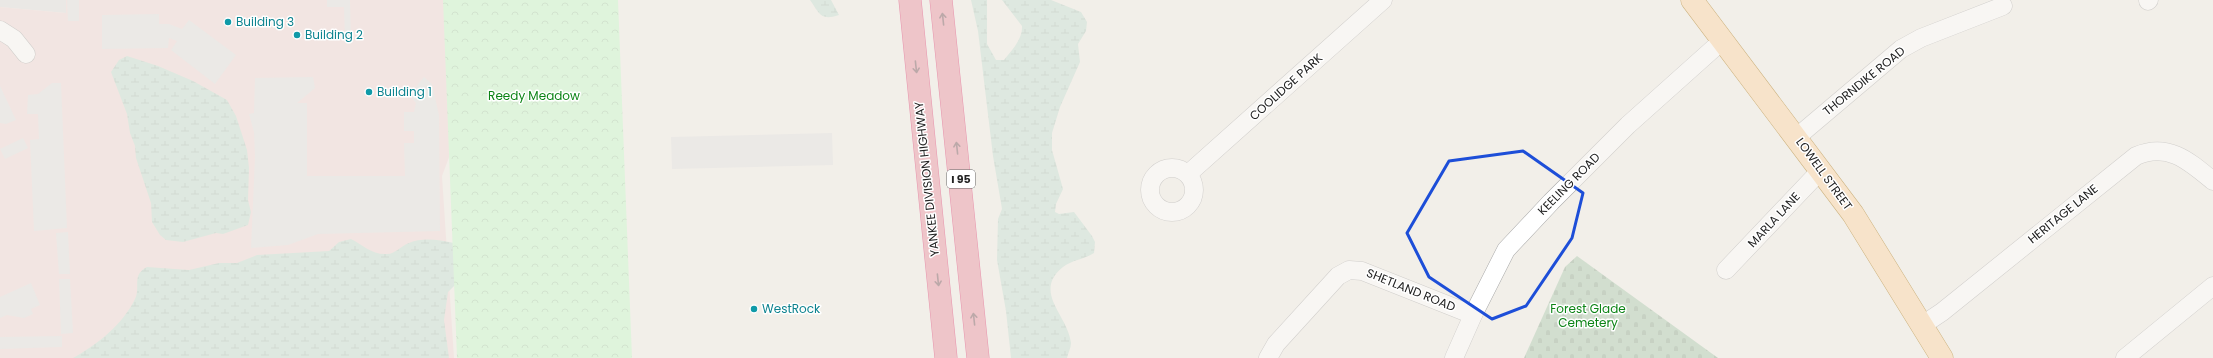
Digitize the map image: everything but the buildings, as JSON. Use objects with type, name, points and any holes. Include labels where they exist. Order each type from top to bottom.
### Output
[{"type":"highway","name":"YANKEE DIVISION HIGHWAY","points":[[910,0],[946,358]]},
{"type":"highway","name":"I 95","points":[[941,0],[978,358]]},
{"type":"main road","name":"LOWELL STREET","points":[[1693,0],[1853,214],[1942,358]]},
{"type":"street","name":"COOLIDGE PARK","points":[[1188,174],[1383,0]]},
{"type":"street","name":"THORNDIKE ROAD","points":[[1796,137],[1901,49],[1922,38],[2002,6]]},
{"type":"street","points":[[0,30],[16,41],[26,54]]},
{"type":"street","name":"KEELING ROAD","points":[[1454,358],[1472,315],[1506,250],[1551,202],[1628,125],[1723,40]]},
{"type":"street","name":"HERITAGE LANE","points":[[1921,326],[1942,312],[2136,156],[2152,151],[2176,154],[2191,163],[2213,181]]},
{"type":"street","name":"MARLA LANE","points":[[1726,270],[1821,170]]},
{"type":"street","name":"SHETLAND ROAD","points":[[1268,358],[1276,344],[1338,276],[1349,270],[1362,271],[1472,315]]},
{"type":"street","points":[[2125,358],[2213,286]]},
{"type":"highlighted area","points":[[1523,151],[1583,193],[1572,238],[1526,306],[1492,319],[1429,277],[1407,233],[1449,161]]},
{"type":"shaded area","points":[[0,0],[66,0],[66,13],[0,7]]},
{"type":"shaded area","points":[[66,0],[451,0],[457,136],[442,176],[454,358],[0,358],[0,7],[66,13]]},
{"type":"shaded area","points":[[67,0],[79,0],[79,21],[68,21]]},
{"type":"shaded area","points":[[327,0],[350,0],[351,41],[345,41],[344,7],[327,7]]},
{"type":"shaded area","points":[[159,14],[159,24],[169,24],[182,29],[189,20],[236,55],[215,84],[171,50],[177,41],[169,38],[168,48],[102,49],[102,15]]},
{"type":"shaded area","points":[[313,77],[315,88],[297,103],[307,103],[307,176],[405,176],[404,143],[414,143],[414,131],[404,131],[404,112],[414,112],[416,103],[409,95],[424,77],[432,84],[439,115],[440,231],[318,234],[288,245],[251,248],[255,157],[254,132],[249,114],[254,113],[255,78]]},
{"type":"shaded area","points":[[52,83],[61,83],[67,228],[34,231],[30,140],[39,139],[38,114],[27,114],[28,95],[38,94]]},
{"type":"shaded area","points":[[0,86],[16,120],[6,124],[0,123]]},
{"type":"shaded area","points":[[832,133],[833,165],[672,169],[671,137]]},
{"type":"shaded area","points":[[23,138],[28,148],[5,159],[0,149]]},
{"type":"shaded area","points":[[68,232],[70,274],[59,274],[56,233]]},
{"type":"shaded area","points":[[59,279],[70,279],[73,333],[61,334]]},
{"type":"shaded area","points":[[31,283],[40,305],[31,309],[33,314],[24,318],[7,315],[0,318],[0,297]]},
{"type":"shaded area","points":[[62,336],[62,347],[0,349],[0,337]]},
{"type":"green space","name":"Reedy Meadow","points":[[443,0],[618,0],[632,358],[457,358]]},
{"type":"green space","points":[[810,0],[831,0],[839,15],[824,17]]},
{"type":"green space","points":[[971,0],[987,0],[987,44],[996,60],[1004,60],[1021,36],[1022,31],[1022,26],[1002,0],[1051,0],[1081,12],[1087,22],[1086,31],[1078,44],[1080,62],[1060,107],[1052,133],[1052,150],[1063,189],[1056,204],[1055,212],[1059,214],[1074,212],[1095,242],[1094,253],[1063,267],[1054,276],[1051,285],[1051,295],[1054,304],[1069,333],[1071,347],[1067,358],[1011,358],[1006,311],[997,260],[998,219],[1002,209],[993,156],[978,31]]},
{"type":"green space","points":[[127,56],[158,66],[193,81],[227,100],[236,116],[247,150],[249,168],[248,200],[251,212],[248,225],[223,234],[216,233],[183,242],[166,240],[160,235],[152,222],[151,203],[136,158],[135,146],[130,133],[127,114],[111,72],[119,60]]},
{"type":"green space","points":[[351,239],[372,251],[382,254],[393,253],[406,244],[420,240],[437,240],[454,243],[458,282],[448,292],[444,320],[449,358],[73,358],[100,340],[124,317],[137,295],[137,282],[139,274],[147,267],[189,270],[219,263],[237,263],[257,255],[329,251],[339,242]]},
{"type":"green space","name":"Forest Glade Cemetery","points":[[1577,256],[1718,358],[1524,358],[1565,267]]},
{"type":"place","name":"Building 3","points":[[228,22]]},
{"type":"place","name":"Building 2","points":[[297,35]]},
{"type":"place","name":"Building 1","points":[[369,92]]},
{"type":"place","name":"WestRock","points":[[754,309]]}]
